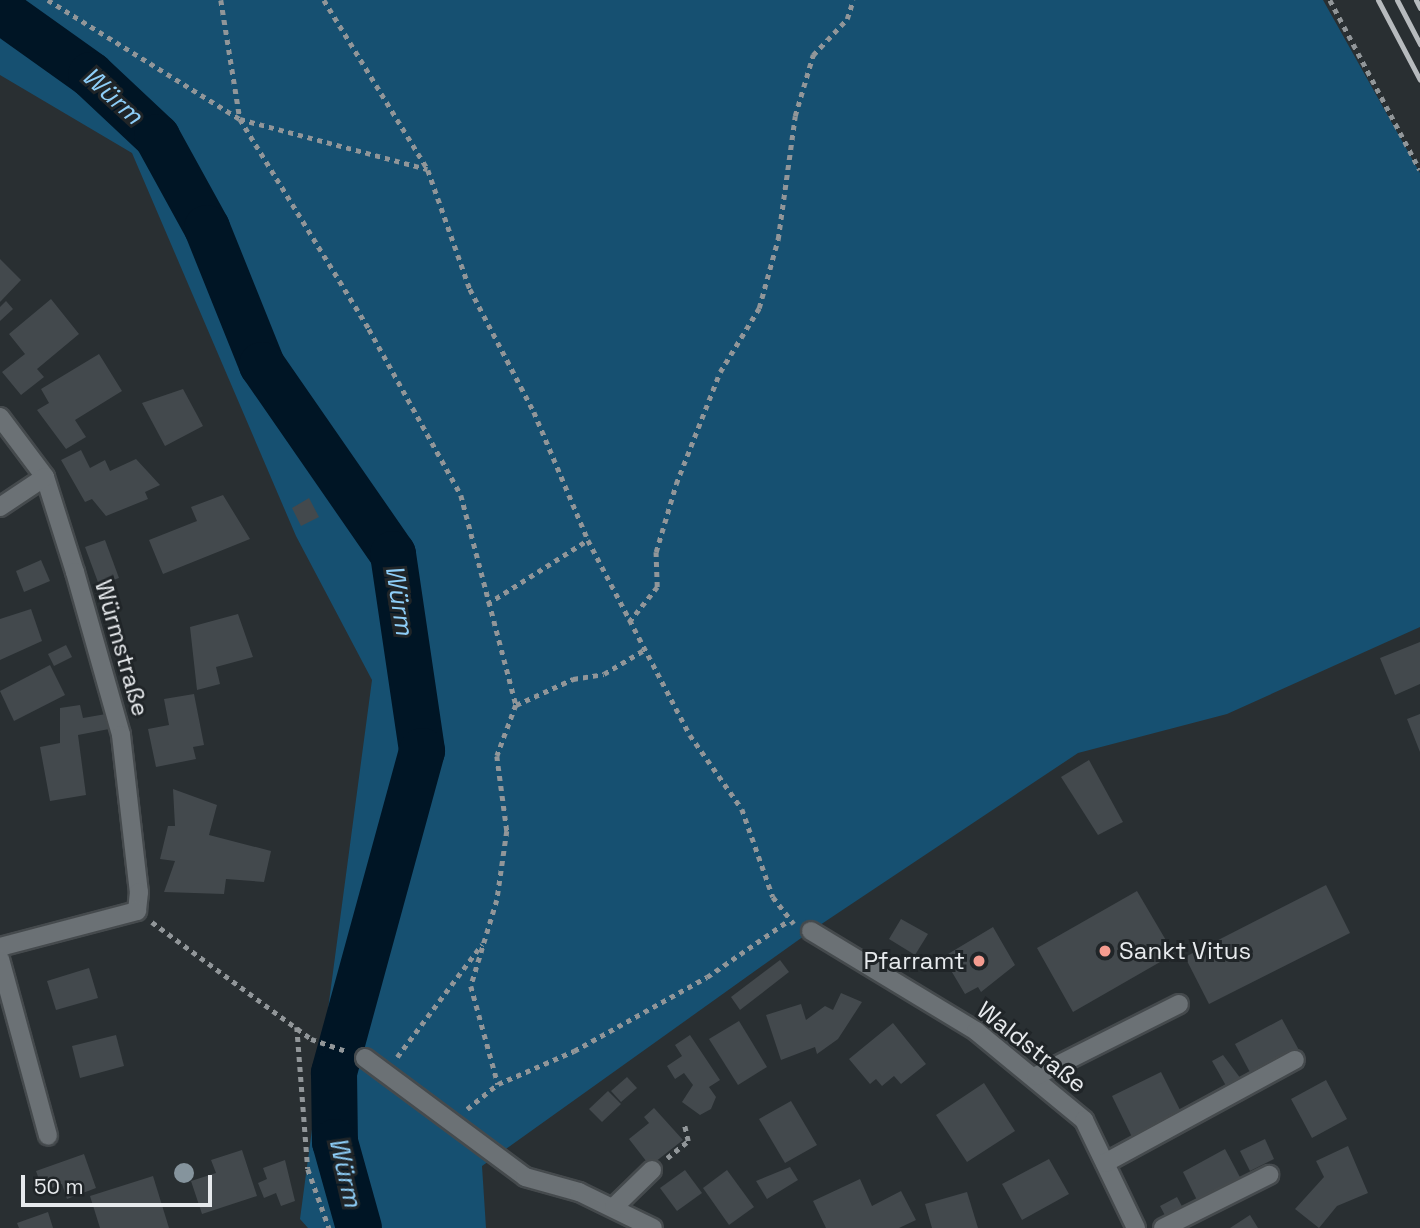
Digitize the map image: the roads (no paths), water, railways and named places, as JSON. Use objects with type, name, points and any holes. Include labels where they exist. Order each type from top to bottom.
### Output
[{"type":"street","name":"Würmstraße","points":[[0,417],[45,477],[121,735],[137,911],[0,947]]},
{"type":"street","points":[[0,507],[45,477]]},
{"type":"street","name":"Waldstraße","points":[[811,932],[918,993],[1036,1076],[1084,1120],[1136,1228]]},
{"type":"street","points":[[0,959],[48,1136]]},
{"type":"street","points":[[1036,1076],[1179,1004]]},
{"type":"street","points":[[361,1056],[525,1177],[614,1207],[653,1228]]},
{"type":"street","points":[[1105,1163],[1295,1060]]},
{"type":"street","points":[[614,1207],[652,1170]]},
{"type":"street","points":[[1163,1228],[1269,1175]]},
{"type":"waterway","name":"Würm","points":[[0,10],[91,75],[157,137],[207,228],[262,365],[393,554],[422,751],[334,1073],[335,1142],[359,1228]]},
{"type":"railway","points":[[1378,0],[1420,80]]},
{"type":"railway","points":[[1397,0],[1420,44]]},
{"type":"railway","points":[[1416,0],[1420,8]]},
{"type":"place","name":"Sankt Vitus","points":[[1105,951]]},
{"type":"place","name":"Pfarramt","points":[[979,961]]}]
